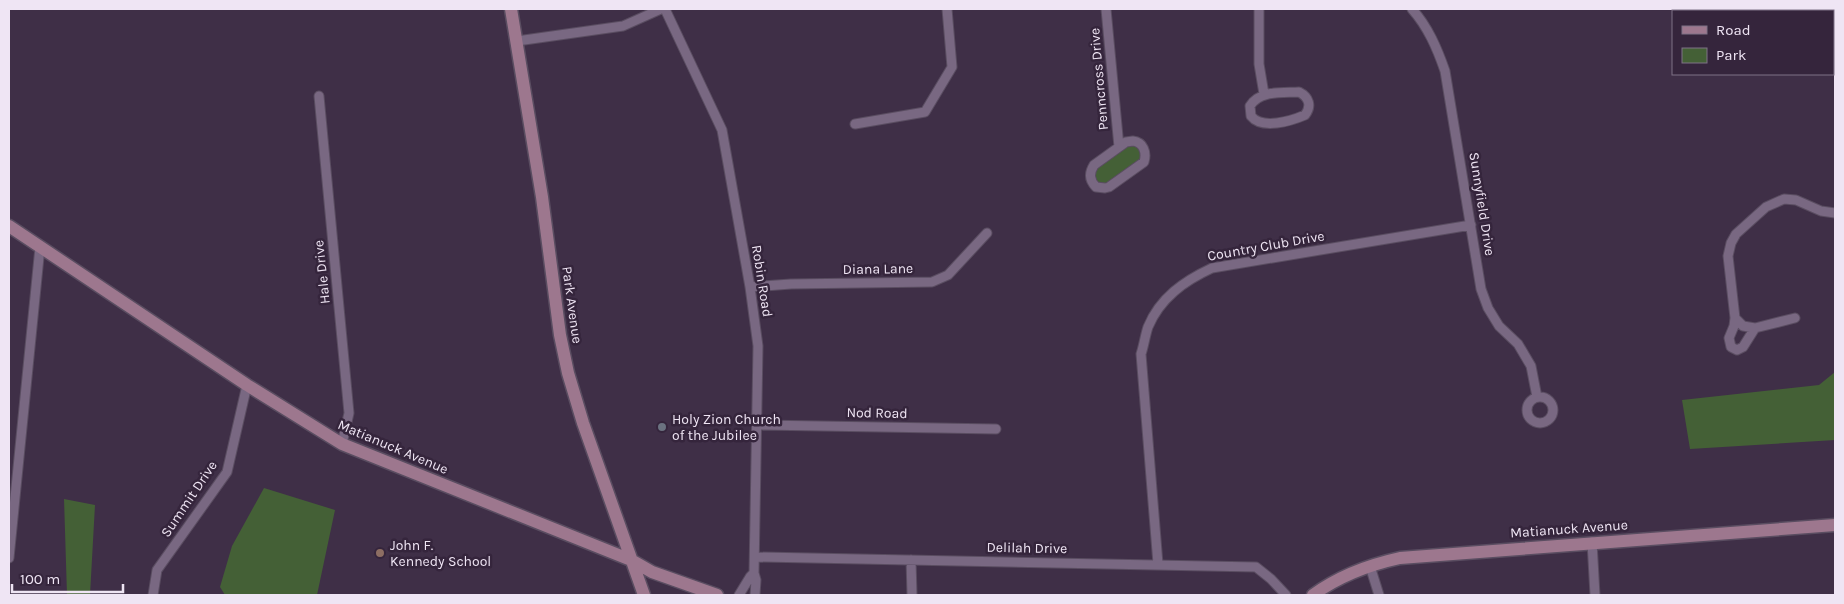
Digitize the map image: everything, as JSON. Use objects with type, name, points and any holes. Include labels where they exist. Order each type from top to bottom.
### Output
[{"type":"street","name":"Park Avenue","points":[[511,9],[542,197],[560,334],[568,373],[583,424],[644,595]]},
{"type":"street","points":[[516,41],[624,26],[660,9]]},
{"type":"street","name":"Robin Road","points":[[664,9],[722,130],[750,287],[758,346],[756,557],[754,573],[756,595]]},
{"type":"street","points":[[855,124],[925,112],[952,67],[947,9]]},
{"type":"street","name":"Penncross Drive","points":[[1106,9],[1119,147]]},
{"type":"street","points":[[1259,9],[1259,64],[1264,94]]},
{"type":"street","name":"Sunnyfield Drive","points":[[1412,9],[1422,20],[1435,44],[1445,71],[1481,289],[1488,308],[1499,326],[1518,344],[1531,366],[1537,397]]},
{"type":"street","points":[[1299,92],[1307,97],[1308,111],[1305,115],[1299,117],[1272,123],[1260,122],[1252,116],[1250,106],[1256,98],[1264,94],[1299,92]]},
{"type":"street","name":"Hale Drive","points":[[318,96],[349,413],[342,444]]},
{"type":"street","name":"Penncross Drive","points":[[1126,142],[1138,142],[1145,150],[1144,162],[1110,187],[1096,187],[1090,177],[1090,170],[1119,147],[1126,142]]},
{"type":"street","points":[[1755,328],[1743,347],[1739,349],[1733,348],[1730,345],[1729,338],[1735,318],[1728,256],[1734,239],[1743,227],[1766,207],[1778,200],[1787,198],[1796,200],[1812,208],[1835,214]]},
{"type":"street","name":"Country Club Drive","points":[[1158,564],[1142,354],[1148,328],[1160,306],[1177,288],[1192,277],[1212,268],[1471,225]]},
{"type":"street","name":"Matianuck Avenue","points":[[9,226],[247,385],[342,444],[631,560],[652,572],[717,595]]},
{"type":"street","name":"Diana Lane","points":[[750,287],[791,284],[932,282],[948,275],[987,233]]},
{"type":"street","points":[[9,558],[40,247]]},
{"type":"street","points":[[1735,318],[1743,326],[1755,328],[1795,318]]},
{"type":"street","name":"Summit Drive","points":[[153,595],[157,570],[227,472],[247,385]]},
{"type":"street","name":"Nod Road","points":[[757,425],[996,429]]},
{"type":"street","name":"Matianuck Avenue","points":[[1313,595],[1339,579],[1370,566],[1400,558],[1835,525]]},
{"type":"street","points":[[1592,542],[1595,595]]},
{"type":"street","name":"Delilah Drive","points":[[756,557],[1158,564],[1256,568],[1271,579],[1286,595]]},
{"type":"street","points":[[911,560],[912,595]]},
{"type":"street","points":[[1370,566],[1379,595]]},
{"type":"street","name":"Robin Road","points":[[739,595],[754,573]]},
{"type":"green space","points":[[1134,144],[1141,150],[1140,160],[1107,184],[1101,185],[1094,179],[1095,168],[1124,147]]},
{"type":"green space","points":[[1835,372],[1835,440],[1690,449],[1682,400],[1819,385]]},
{"type":"green space","points":[[264,488],[335,510],[317,595],[225,595],[220,587],[232,546]]},
{"type":"green space","points":[[64,499],[95,505],[90,595],[67,595]]},
{"type":"place","name":"Holy Zion Church of the Jubilee","points":[[662,427]]},
{"type":"place","name":"John F. Kennedy School","points":[[380,553]]}]
